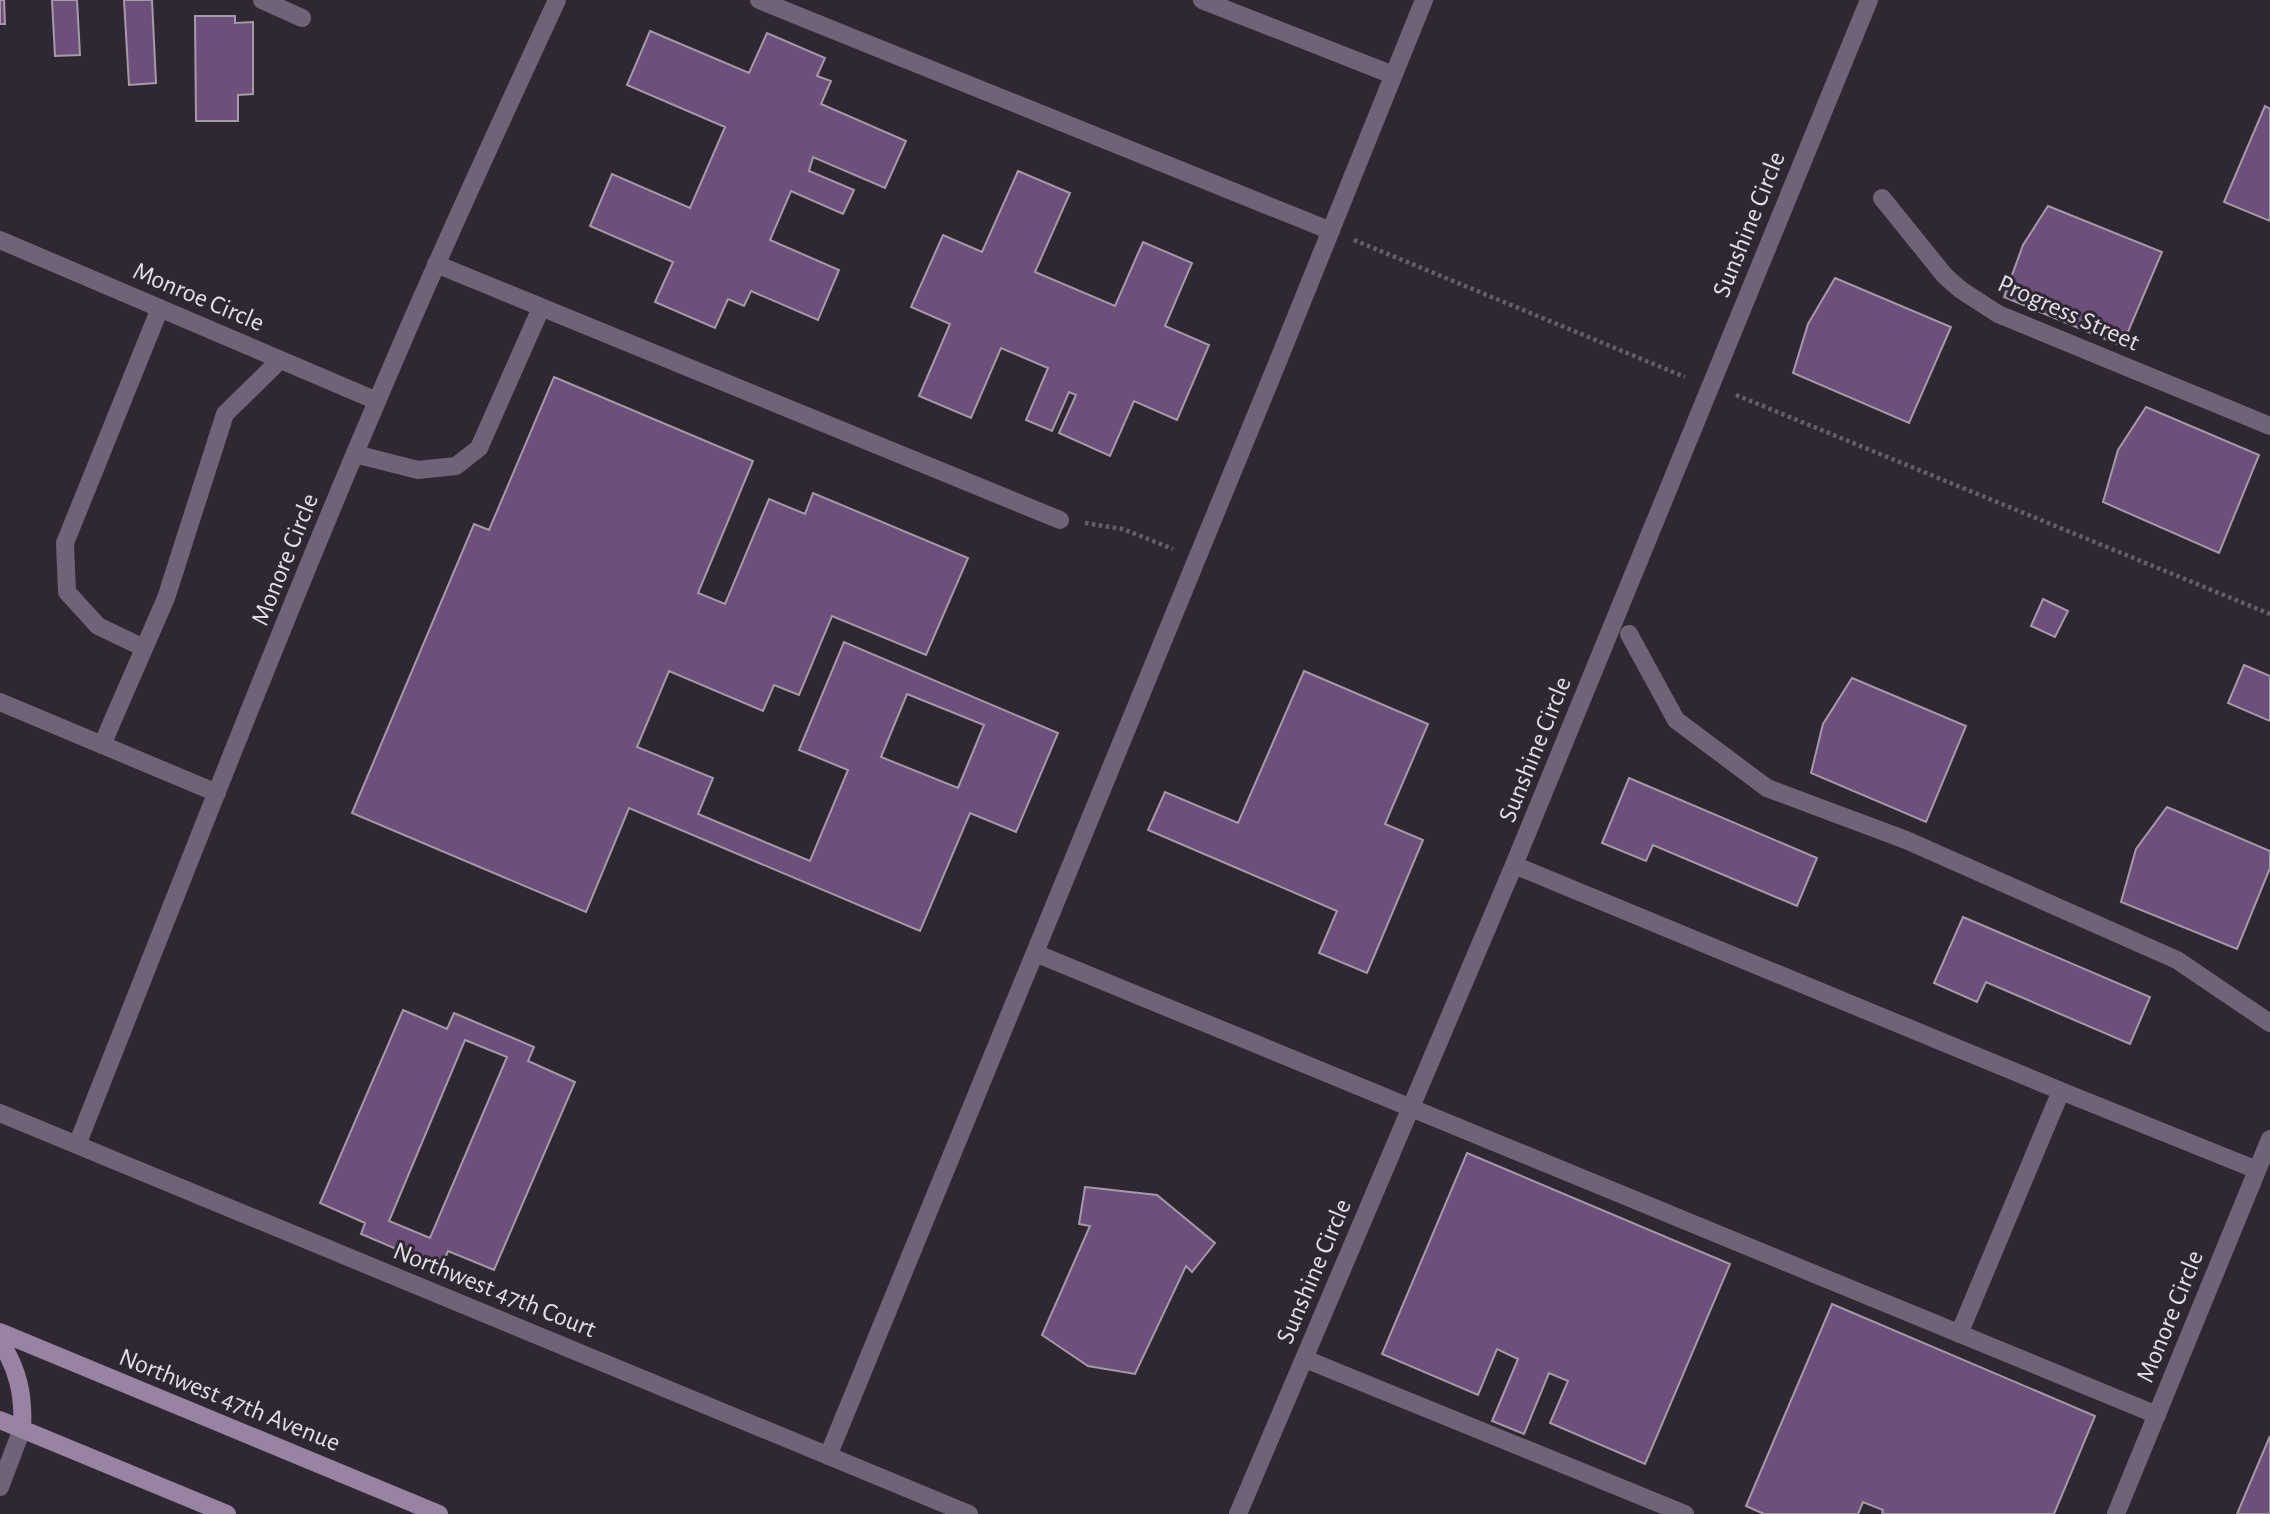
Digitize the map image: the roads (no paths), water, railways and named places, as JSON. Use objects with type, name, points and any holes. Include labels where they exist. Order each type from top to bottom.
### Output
[{"type":"main road","name":"Northwest 47th Avenue","points":[[0,1332],[439,1514]]},
{"type":"main road","points":[[0,1341],[20,1381],[22,1429]]},
{"type":"main road","points":[[0,1420],[227,1514]]},
{"type":"street","points":[[262,0],[302,18]]},
{"type":"street","name":"Monore Circle","points":[[77,1145],[216,793],[377,401],[436,264],[557,0]]},
{"type":"street","points":[[759,0],[1331,231]]},
{"type":"street","points":[[1202,0],[1393,75]]},
{"type":"street","points":[[828,1456],[1424,0]]},
{"type":"street","name":"Sunshine Circle","points":[[1238,1514],[1514,865],[1869,0]]},
{"type":"street","name":"Progress Street","points":[[1882,198],[1945,276],[1998,314],[2270,426]]},
{"type":"street","name":"Monroe Circle","points":[[0,240],[377,401]]},
{"type":"street","points":[[436,264],[1060,520]]},
{"type":"street","points":[[355,454],[418,470],[456,466],[479,448],[541,308]]},
{"type":"street","points":[[144,648],[98,626],[67,592],[65,543],[160,309]]},
{"type":"street","points":[[102,745],[166,598],[225,414],[280,360]]},
{"type":"street","points":[[1629,634],[1676,720],[1767,788],[1906,840],[2176,960],[2270,1023]]},
{"type":"street","points":[[0,702],[216,793]]},
{"type":"street","points":[[1514,865],[2257,1170]]},
{"type":"street","points":[[1035,953],[2157,1415]]},
{"type":"street","points":[[1959,1334],[2061,1091]]},
{"type":"street","name":"Northwest 47th Court","points":[[0,1113],[969,1514]]},
{"type":"street","name":"Monore Circle","points":[[2116,1514],[2270,1139]]},
{"type":"street","points":[[1304,1359],[1685,1514]]},
{"type":"street","points":[[0,1487],[22,1429]]}]
